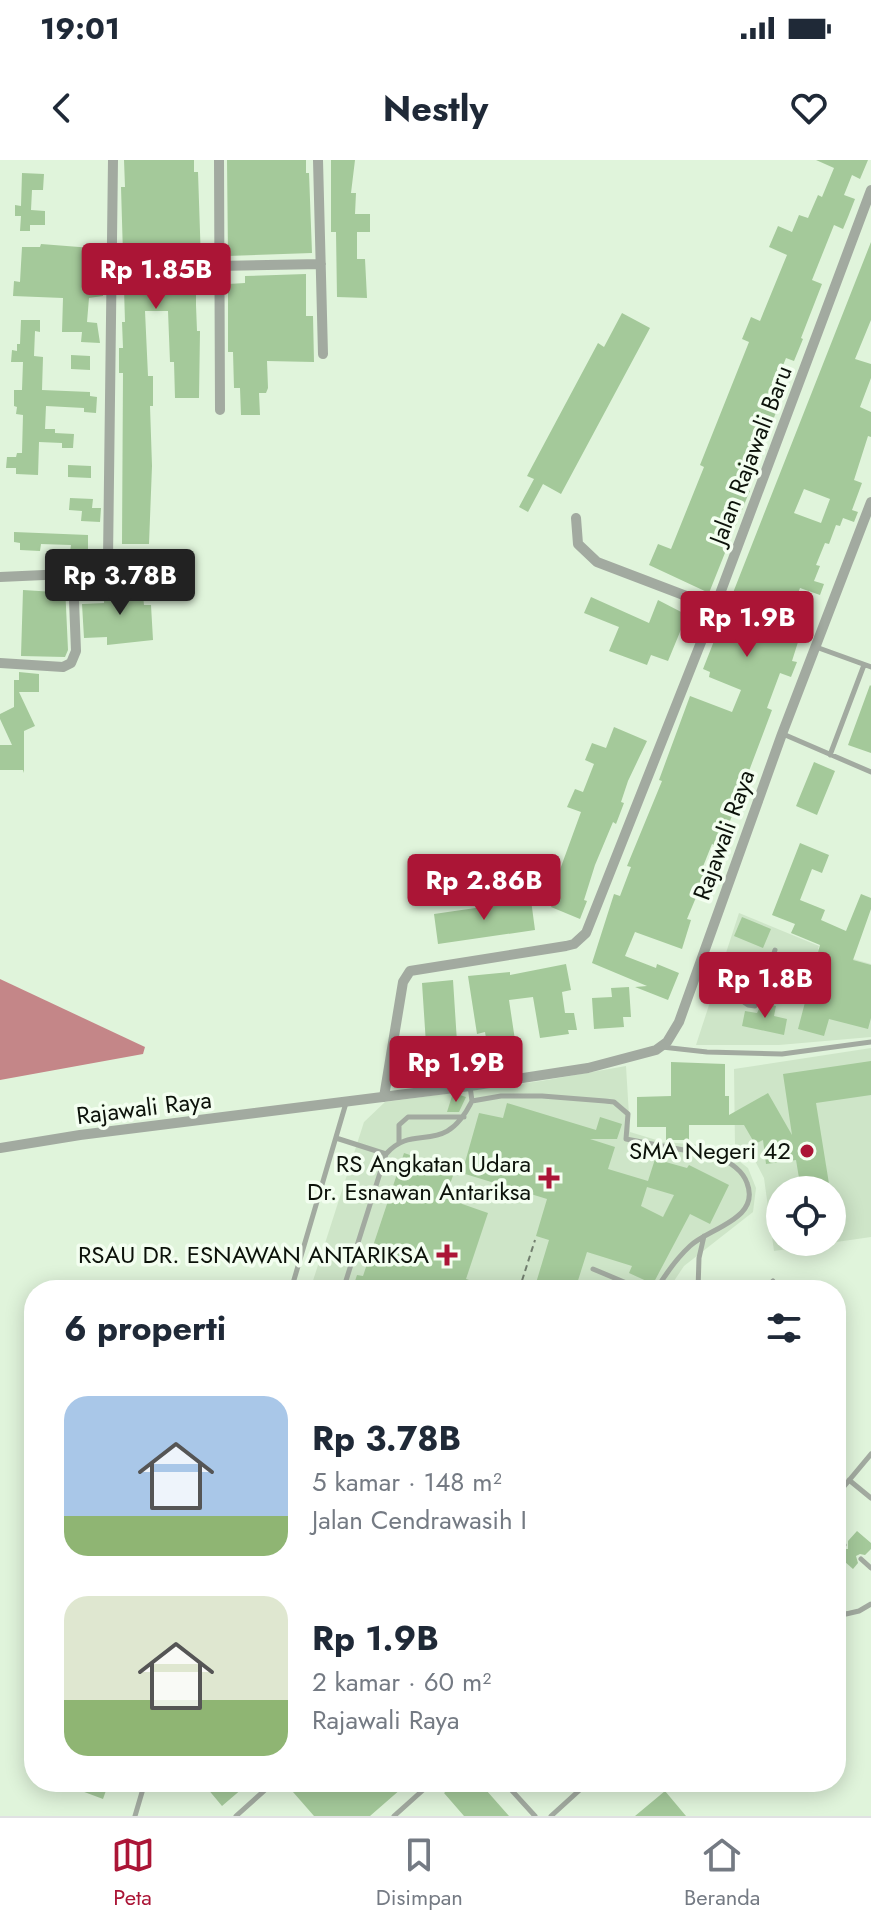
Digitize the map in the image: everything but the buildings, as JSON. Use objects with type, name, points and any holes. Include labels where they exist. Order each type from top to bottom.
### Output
[{"type":"street","points":[[0,577],[73,575],[95,571],[106,562],[109,554],[113,160]]},
{"type":"street","points":[[219,160],[220,410]]},
{"type":"street","points":[[318,160],[323,354]]},
{"type":"street","name":"Jalan Rajawali Baru","points":[[384,1097],[403,982],[410,971],[566,946],[574,944],[586,933],[715,607],[871,190]]},
{"type":"street","points":[[218,266],[321,264]]},
{"type":"street","name":"Rajawali Raya","points":[[0,1148],[588,1068],[661,1047],[676,1028],[782,734],[871,502]]},
{"type":"street","points":[[576,518],[578,544],[597,562],[715,607]]},
{"type":"street","points":[[0,663],[63,667],[71,663],[76,651],[73,575]]},
{"type":"lane","points":[[815,646],[868,666],[830,755]]},
{"type":"lane","points":[[782,734],[871,772]]},
{"type":"lane","points":[[697,969],[748,1005],[755,1006],[775,950]]},
{"type":"lane","points":[[661,1047],[782,1054],[871,1042]]},
{"type":"lane","points":[[346,1280],[386,1154],[399,1142],[444,1134],[464,1117],[472,1101],[470,1086]]},
{"type":"lane","points":[[472,1101],[501,1096],[542,1096],[614,1102],[628,1114],[626,1139],[726,1160],[749,1186],[747,1206],[736,1218],[690,1246],[664,1280]]},
{"type":"lane","points":[[294,1280],[346,1102]]},
{"type":"lane","points":[[399,1142],[399,1125],[408,1117],[464,1117]]},
{"type":"lane","points":[[336,1138],[386,1154]]},
{"type":"lane","points":[[698,1280],[699,1258],[705,1235]]},
{"type":"lane","points":[[593,1269],[619,1280]]},
{"type":"lane","points":[[846,1484],[871,1454]]},
{"type":"lane","points":[[849,1480],[871,1498]]},
{"type":"lane","points":[[861,1559],[871,1568]]},
{"type":"lane","points":[[846,1614],[871,1604]]},
{"type":"lane","points":[[135,1816],[142,1792]]},
{"type":"lane","points":[[236,1816],[263,1792]]},
{"type":"lane","points":[[394,1816],[421,1792]]},
{"type":"lane","points":[[513,1792],[535,1816]]},
{"type":"lane","points":[[551,1816],[577,1792]]},
{"type":"path","points":[[522,1280],[535,1240]]},
{"type":"shaded area","points":[[739,913],[819,946],[818,949],[871,964],[871,1037],[779,1045],[696,1045]]},
{"type":"shaded area","points":[[0,979],[145,1047],[143,1054],[0,1080]]},
{"type":"shaded area","name":"SMA Negeri 42","points":[[871,1048],[871,1237],[846,1241],[846,1176],[766,1176],[766,1193],[764,1178],[752,1155],[735,1147],[734,1069]]},
{"type":"shaded area","name":"RS Angkatan Udara Dr. Esnawan Antariksa","points":[[626,1066],[630,1132],[663,1142],[703,1145],[730,1154],[748,1168],[756,1188],[753,1212],[684,1266],[675,1280],[313,1280],[364,1122],[385,1102]]},
{"type":"place","name":"SMA Negeri 42","points":[[807,1151]]},
{"type":"place","name":"RS Angkatan Udara Dr. Esnawan Antariksa","points":[[549,1178]]},
{"type":"place","name":"RSAU DR. ESNAWAN ANTARIKSA","points":[[447,1255]]}]
